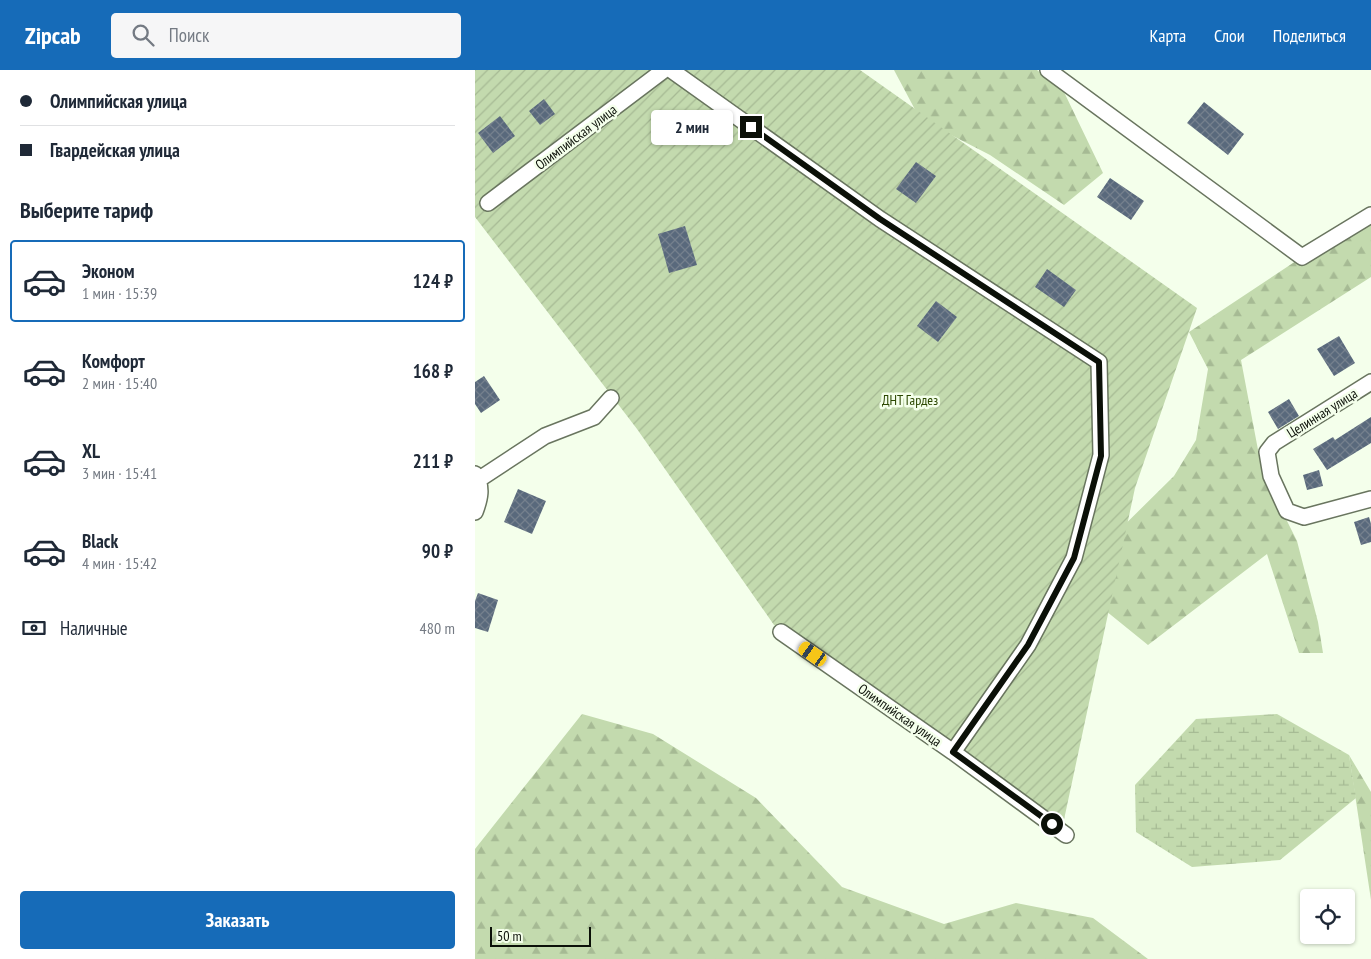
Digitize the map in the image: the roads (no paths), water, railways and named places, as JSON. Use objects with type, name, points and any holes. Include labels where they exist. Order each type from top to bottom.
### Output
[{"type":"street","name":"Олимпийская улица","points":[[488,203],[664,70]]},
{"type":"street","points":[[671,70],[880,219],[1099,362],[1101,456],[1074,558],[1028,645],[953,752]]},
{"type":"street","points":[[1048,70],[1302,257],[1371,215]]},
{"type":"street","name":"Целинная улица","points":[[1371,382],[1274,443],[1267,452],[1271,476],[1287,511],[1304,517],[1371,499]]},
{"type":"street","points":[[475,512],[481,496],[476,479],[545,436],[594,417],[611,398]]},
{"type":"street","name":"Олимпийская улица","points":[[781,632],[953,752],[1066,835]]},
{"type":"park label","name":"ДНТ Гардез","points":[[910,400]]}]
